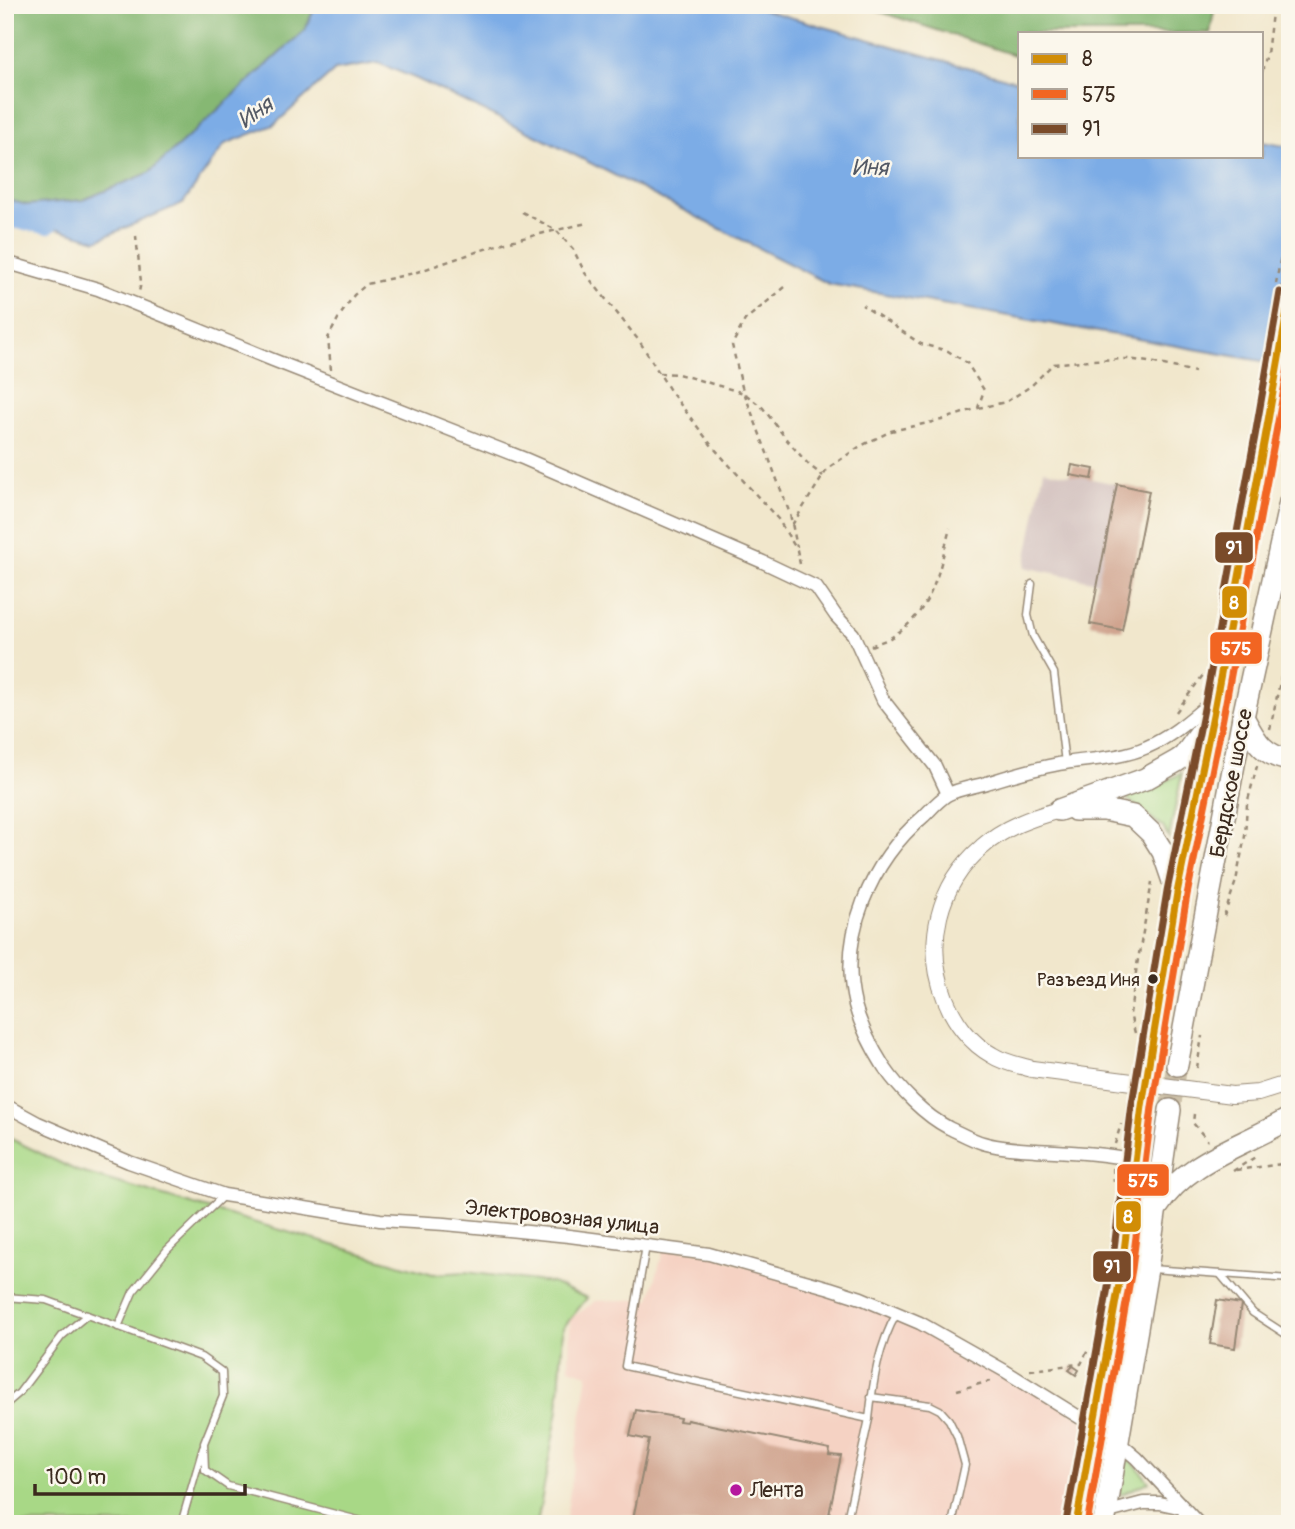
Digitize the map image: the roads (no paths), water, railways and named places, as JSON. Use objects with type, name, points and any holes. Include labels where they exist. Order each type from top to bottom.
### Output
[{"type":"highway","name":"Бердское шоссе","points":[[1149,1061],[1177,893],[1265,438],[1290,294]]},
{"type":"highway","name":"Бердское шоссе","points":[[1187,1066],[1243,717],[1290,502]]},
{"type":"highway","points":[[1059,810],[1145,779],[1177,761],[1184,756],[1214,707]]},
{"type":"highway","points":[[1243,717],[1267,752],[1290,760]]},
{"type":"highway","points":[[1059,810],[1104,810],[1133,816],[1151,833],[1163,852],[1177,893]]},
{"type":"highway","points":[[1076,1524],[1122,1267],[1142,1106]]},
{"type":"highway","points":[[1104,1518],[1157,1208],[1170,1110]]},
{"type":"highway","points":[[1157,1208],[1167,1192],[1198,1165],[1290,1118]]},
{"type":"main road","points":[[1059,810],[1001,832],[982,846],[969,859],[947,893],[936,930],[934,948],[936,968],[949,1007],[960,1026],[992,1056],[1032,1069],[1232,1095],[1258,1093],[1290,1083]]},
{"type":"street","points":[[5,262],[98,289],[525,459],[802,579],[816,587],[836,616],[853,634],[883,700],[935,766],[948,794]]},
{"type":"street","points":[[1135,1160],[1112,1155],[984,1144],[946,1126],[914,1102],[893,1080],[876,1054],[855,1004],[852,981],[856,926],[863,901],[886,857],[906,830],[948,794],[1028,770],[1095,761],[1146,748],[1214,707]]},
{"type":"street","name":"Электровозная улица","points":[[5,1105],[37,1123],[118,1157],[224,1195],[380,1220],[569,1236],[709,1254],[830,1288],[920,1323],[1006,1371],[1095,1427]]},
{"type":"street","points":[[1117,1441],[1137,1458],[1199,1524]]},
{"type":"street","points":[[1104,1518],[1143,1503],[1160,1503],[1183,1508]]},
{"type":"lane","points":[[1032,584],[1028,615],[1033,636],[1054,673],[1065,763]]},
{"type":"lane","points":[[118,1326],[133,1292],[167,1250],[224,1195]]},
{"type":"lane","points":[[646,1246],[625,1366],[869,1419]]},
{"type":"lane","points":[[1122,1267],[1290,1279]]},
{"type":"lane","points":[[1220,1274],[1253,1312],[1290,1337]]},
{"type":"lane","points":[[5,1297],[46,1300],[201,1357],[222,1372],[223,1396],[204,1443],[181,1524]]},
{"type":"lane","points":[[846,1524],[869,1419],[876,1365],[887,1331],[897,1313]]},
{"type":"lane","points":[[5,1405],[19,1393],[62,1336],[87,1315]]},
{"type":"lane","points":[[871,1397],[930,1405],[940,1410],[949,1420],[957,1436],[965,1465],[953,1524]]},
{"type":"lane","points":[[204,1443],[205,1470],[228,1486],[362,1521]]},
{"type":"lane","points":[[1179,1524],[1183,1508]]},
{"type":"water","name":"Иня","points":[[316,5],[747,5],[1018,81],[1018,158],[1264,158],[1264,142],[1290,147],[1290,366],[829,284],[541,138],[378,63],[335,70],[274,125],[225,144],[183,203],[97,240],[5,214],[5,199],[27,205],[83,200],[149,173],[305,30]]},
{"type":"waterway","name":"Иня","points":[[5,215],[47,222]]},
{"type":"tunnel","points":[[1142,1106],[1149,1061]]},
{"type":"tunnel","points":[[1170,1110],[1177,1065]]},
{"type":"place","name":"Разъезд Иня","points":[[1153,979]]},
{"type":"place","name":"Лента","points":[[736,1490]]}]
